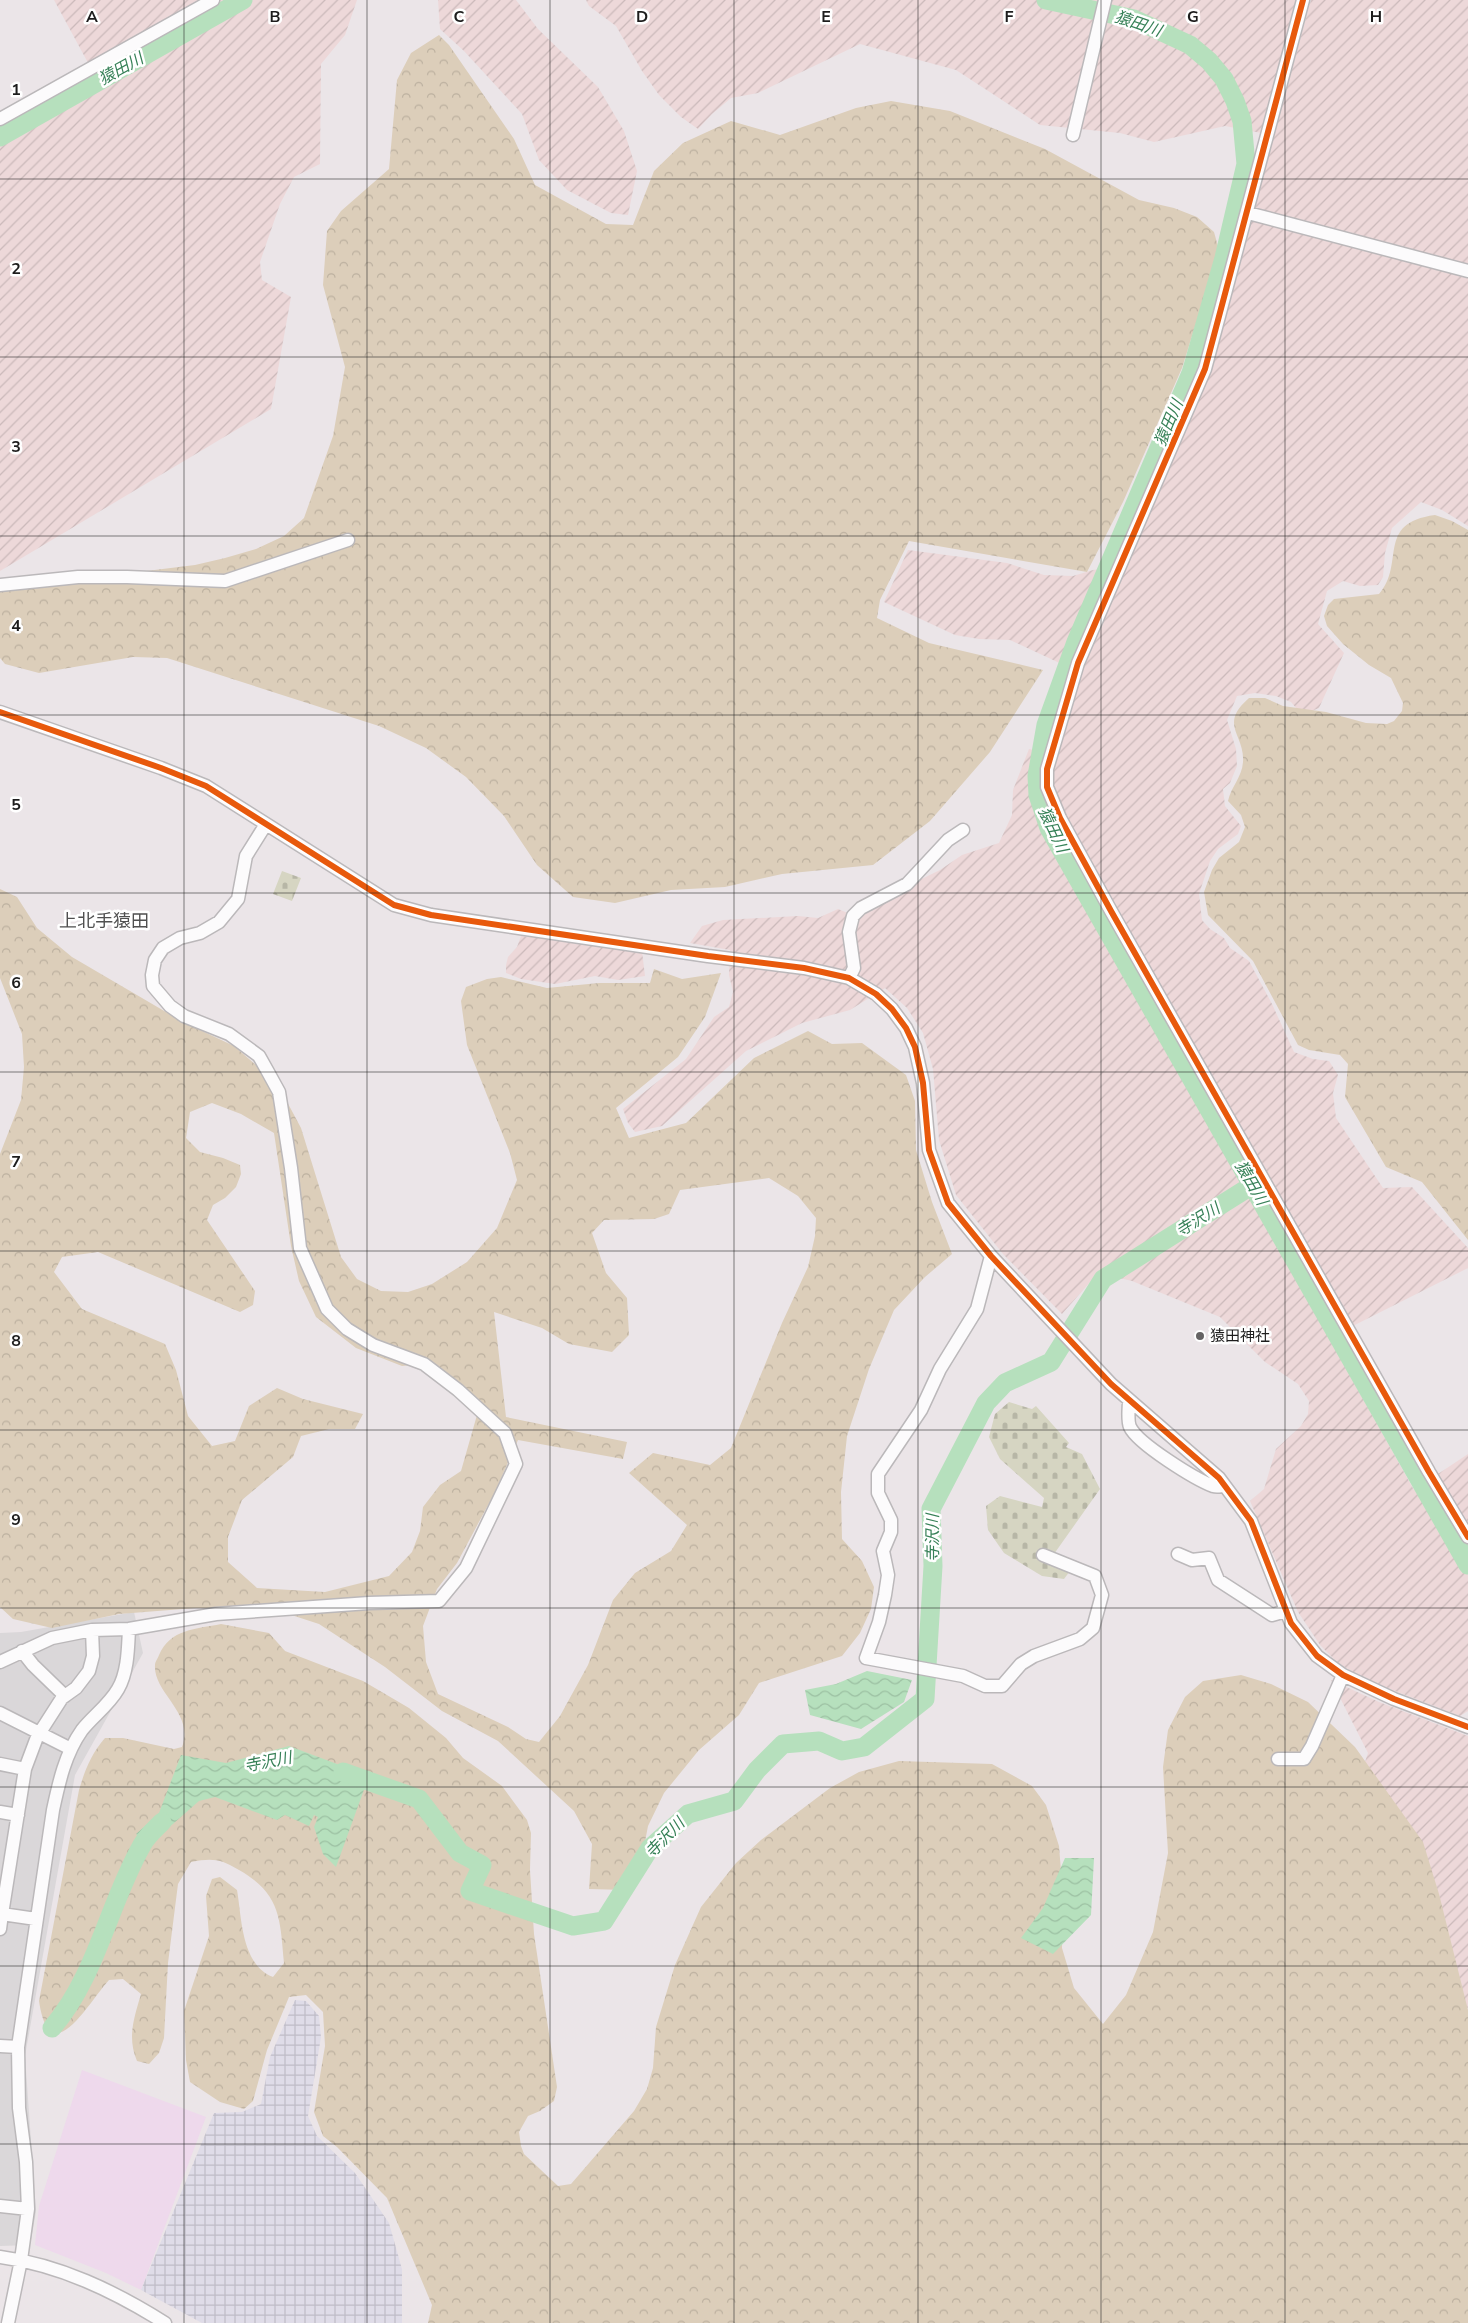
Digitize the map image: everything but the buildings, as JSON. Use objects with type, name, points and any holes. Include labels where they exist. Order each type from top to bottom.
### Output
[{"type":"street","points":[[0,119],[213,0]]},
{"type":"street","points":[[1303,0],[1248,213],[1205,369],[1078,663],[1047,769],[1047,787],[1060,818],[1111,911],[1429,1472],[1468,1537]]},
{"type":"street","points":[[1073,135],[1103,10]]},
{"type":"street","points":[[1248,213],[1468,271]]},
{"type":"street","points":[[0,585],[78,577],[225,581],[348,540]]},
{"type":"street","points":[[0,712],[161,768],[206,786],[394,905],[431,915],[708,956],[804,968],[849,978],[876,994],[892,1009],[906,1028],[915,1047],[924,1083],[929,1150],[948,1203],[991,1256],[1111,1384],[1219,1478],[1251,1521],[1291,1623],[1317,1656],[1343,1675],[1394,1699],[1468,1727]]},
{"type":"street","points":[[0,1662],[52,1638],[92,1630],[129,1629],[216,1614],[410,1600],[439,1601],[466,1568],[516,1464],[505,1433],[458,1390],[424,1364],[373,1345],[347,1329],[327,1309],[300,1248],[291,1168],[279,1092],[259,1056],[229,1034],[207,1027],[177,1011],[170,1006],[153,986],[152,975],[155,960],[162,948],[180,938],[200,933],[219,922],[238,898],[246,856],[266,824]]},
{"type":"street","points":[[849,978],[854,968],[850,932],[854,916],[860,908],[907,884],[948,840],[963,830]]},
{"type":"street","points":[[991,1256],[977,1309],[940,1369],[921,1410],[878,1474],[878,1492],[891,1520],[891,1532],[883,1551],[888,1575],[885,1595],[879,1622],[866,1658],[963,1676],[985,1686],[1002,1686],[1021,1664],[1034,1656],[1080,1639],[1093,1628],[1102,1595],[1095,1576],[1043,1555]]},
{"type":"street","points":[[1129,1400],[1130,1427],[1140,1440],[1160,1455],[1203,1481],[1216,1487],[1225,1486]]},
{"type":"street","points":[[1178,1554],[1192,1560],[1210,1558],[1218,1580],[1272,1615],[1286,1611]]},
{"type":"street","points":[[8,2323],[21,2260],[28,2209],[26,2162],[19,2108],[18,2047],[53,1810],[60,1777],[70,1749],[82,1730],[118,1690],[124,1674],[129,1629]]},
{"type":"street","points":[[0,1929],[5,1861],[18,1815],[25,1769],[39,1733],[65,1696],[76,1688],[89,1671],[93,1656],[92,1630]]},
{"type":"street","points":[[22,1651],[33,1665],[65,1696]]},
{"type":"street","points":[[1278,1759],[1304,1759],[1312,1746],[1343,1675]]},
{"type":"street","points":[[0,1713],[70,1749]]},
{"type":"street","points":[[0,1764],[25,1769]]},
{"type":"street","points":[[0,1812],[18,1815]]},
{"type":"street","points":[[1,1913],[36,1919]]},
{"type":"street","points":[[0,2046],[18,2047]]},
{"type":"street","points":[[0,2206],[28,2209]]},
{"type":"street","points":[[0,2257],[21,2260],[66,2272],[104,2289],[165,2323]]},
{"type":"shaded area","points":[[54,0],[357,0],[345,35],[321,64],[320,164],[294,177],[280,204],[260,262],[262,280],[291,297],[271,409],[0,571],[0,143],[100,85]]},
{"type":"shaded area","points":[[438,0],[516,0],[538,29],[598,87],[624,131],[637,171],[628,215],[611,213],[567,190],[539,160],[522,114],[464,51],[440,29]]},
{"type":"shaded area","points":[[586,0],[1296,0],[1261,133],[1225,126],[1154,142],[1120,133],[1040,125],[956,70],[860,44],[758,93],[731,98],[698,129],[681,117],[659,95],[642,71],[616,26],[589,6]]},
{"type":"shaded area","points":[[1311,0],[1468,0],[1468,526],[1442,510],[1421,502],[1392,528],[1385,553],[1383,577],[1378,585],[1360,586],[1343,581],[1327,591],[1318,624],[1344,653],[1319,708],[1302,715],[1291,702],[1276,696],[1255,693],[1237,696],[1227,720],[1236,749],[1237,766],[1230,783],[1223,789],[1225,806],[1241,826],[1238,834],[1218,849],[1210,861],[1199,894],[1202,920],[1210,929],[1224,938],[1230,948],[1249,961],[1272,1004],[1294,1052],[1313,1059],[1329,1061],[1338,1075],[1333,1093],[1336,1118],[1383,1188],[1412,1187],[1468,1248],[1468,1268],[1329,1338],[1414,1490],[1468,1454],[1468,1711],[1460,1716],[1377,1684],[1340,1665],[1320,1645],[1298,1612],[1250,1501],[1264,1489],[1276,1449],[1301,1426],[1308,1414],[1309,1401],[1298,1384],[1265,1362],[1220,1317],[1132,1281],[1098,1273],[1062,1314],[1003,1254],[956,1195],[939,1140],[933,1069],[923,1033],[907,1008],[885,988],[850,1010],[802,1023],[746,1051],[662,1126],[635,1132],[628,1123],[623,1109],[686,1059],[714,1017],[729,1007],[733,992],[729,975],[730,950],[690,943],[702,926],[723,920],[798,916],[818,918],[838,909],[850,914],[940,870],[962,855],[999,843],[1012,815],[1013,790],[1029,749],[1058,755],[1081,673],[1010,640],[979,639],[955,635],[884,602],[908,550],[1007,563],[1044,575],[1073,576],[1093,570],[1126,566],[1210,367]]},
{"type":"shaded area","points":[[521,936],[642,951],[645,976],[618,980],[595,976],[555,984],[521,979],[506,973],[506,965],[508,957],[517,947]]},
{"type":"shaded area","points":[[134,1612],[143,1653],[75,1775],[25,2056],[36,2212],[30,2245],[0,2246],[0,1633],[21,1632]]},
{"type":"shaded area","points":[[1331,1680],[1379,1702],[1468,1736],[1468,2008],[1430,1988],[1357,1785],[1368,1753]]},
{"type":"shaded area","points":[[295,2000],[306,2001],[319,2016],[321,2037],[308,2116],[317,2136],[355,2173],[389,2223],[402,2269],[402,2323],[202,2323],[141,2290],[214,2113],[242,2112],[261,2104],[270,2057]]},
{"type":"shaded area","points":[[82,2070],[206,2117],[141,2290],[106,2273],[35,2245],[39,2206]]},
{"type":"green space","points":[[439,35],[449,45],[514,139],[535,185],[606,224],[633,225],[654,171],[683,143],[731,121],[780,135],[856,108],[891,101],[950,111],[1045,149],[1139,200],[1174,208],[1197,217],[1214,232],[1219,250],[1182,368],[1123,502],[1087,572],[909,541],[880,600],[877,618],[929,643],[1043,670],[990,752],[930,821],[873,865],[782,874],[725,887],[671,890],[615,903],[573,897],[537,865],[504,816],[466,777],[426,748],[379,726],[167,658],[133,657],[39,673],[5,664],[0,658],[0,591],[41,574],[130,573],[195,565],[225,558],[256,549],[284,536],[304,518],[333,436],[345,367],[323,285],[327,231],[341,211],[389,169],[397,80],[411,53]]},
{"type":"green space","points":[[1435,515],[1452,521],[1468,530],[1468,1240],[1422,1182],[1386,1167],[1345,1097],[1348,1064],[1340,1055],[1309,1050],[1298,1045],[1253,961],[1208,915],[1204,892],[1212,870],[1219,858],[1239,842],[1245,827],[1241,815],[1228,801],[1241,772],[1243,762],[1243,752],[1235,730],[1235,715],[1249,698],[1265,698],[1283,706],[1326,712],[1366,723],[1387,724],[1394,721],[1402,711],[1403,703],[1391,678],[1369,665],[1343,644],[1327,626],[1324,616],[1328,605],[1334,599],[1379,594],[1387,582],[1398,536],[1405,526],[1416,519]]},
{"type":"green space","points":[[282,871],[301,878],[292,901],[273,894]]},
{"type":"green space","points":[[0,889],[17,897],[37,928],[72,957],[183,1022],[234,1046],[277,1083],[301,1128],[341,1257],[357,1279],[381,1291],[408,1292],[432,1284],[467,1262],[497,1228],[517,1180],[510,1153],[467,1045],[461,1001],[466,987],[487,979],[501,977],[547,988],[599,983],[650,983],[654,969],[682,979],[721,973],[705,1017],[678,1057],[616,1108],[629,1138],[686,1123],[754,1058],[808,1031],[832,1044],[862,1043],[906,1075],[915,1101],[916,1150],[932,1202],[952,1254],[925,1277],[894,1310],[869,1369],[847,1436],[841,1492],[842,1539],[862,1561],[874,1587],[871,1609],[860,1633],[842,1656],[759,1683],[739,1715],[699,1750],[664,1793],[648,1826],[640,1868],[626,1890],[589,1889],[592,1844],[574,1811],[498,1741],[442,1711],[385,1667],[319,1624],[276,1610],[196,1608],[119,1614],[52,1628],[13,1619],[0,1607],[0,1154],[21,1100],[24,1067],[22,1034],[0,978]],"holes":[[[212,1103],[241,1114],[274,1133],[291,1246],[299,1281],[316,1317],[356,1348],[402,1366],[434,1363],[481,1401],[461,1471],[440,1485],[423,1507],[420,1531],[412,1552],[389,1576],[325,1592],[257,1588],[228,1562],[228,1537],[242,1500],[293,1457],[301,1436],[329,1429],[355,1429],[363,1414],[303,1399],[277,1388],[249,1406],[235,1441],[212,1446],[188,1416],[176,1370],[165,1344],[82,1309],[54,1272],[62,1257],[98,1252],[240,1312],[253,1305],[255,1291],[207,1220],[213,1205],[225,1198],[236,1187],[241,1174],[240,1165],[200,1152],[186,1138],[190,1112]],[[769,1178],[798,1196],[816,1218],[815,1236],[808,1267],[782,1323],[731,1448],[710,1465],[653,1453],[629,1473],[687,1525],[671,1551],[635,1573],[613,1600],[588,1665],[560,1716],[539,1742],[526,1739],[508,1727],[438,1694],[426,1662],[423,1626],[437,1589],[457,1563],[495,1492],[518,1440],[623,1459],[627,1442],[506,1417],[494,1312],[542,1328],[569,1344],[612,1352],[629,1335],[627,1298],[606,1273],[592,1233],[604,1220],[654,1219],[669,1214],[680,1190]]]},
{"type":"green space","points":[[1009,1402],[1032,1409],[1036,1406],[1069,1443],[1066,1447],[1082,1454],[1100,1489],[1054,1554],[1076,1563],[1064,1579],[1042,1576],[1004,1553],[988,1530],[986,1506],[1000,1496],[1042,1507],[1044,1498],[1000,1459],[989,1437],[995,1414]]},
{"type":"green space","points":[[221,1624],[269,1633],[285,1651],[363,1681],[409,1708],[446,1738],[463,1758],[502,1786],[527,1820],[531,1833],[530,1870],[534,1934],[557,2087],[554,2101],[540,2111],[528,2116],[519,2132],[524,2154],[558,2186],[571,2184],[634,2111],[647,2089],[653,2068],[656,2027],[675,1965],[701,1907],[736,1863],[761,1840],[830,1788],[859,1772],[899,1761],[992,1764],[1032,1786],[1046,1805],[1059,1846],[1063,1896],[1062,1948],[1074,1988],[1103,2024],[1126,1995],[1153,1932],[1168,1853],[1163,1767],[1168,1730],[1185,1697],[1203,1681],[1241,1675],[1271,1684],[1308,1702],[1355,1747],[1423,1842],[1439,1894],[1468,2010],[1468,2323],[428,2323],[432,2305],[387,2198],[337,2147],[323,2136],[314,2112],[325,2046],[323,2012],[306,1995],[289,1997],[267,2050],[253,2101],[244,2109],[220,2102],[190,2082],[186,2060],[184,2011],[209,1936],[206,1896],[212,1879],[220,1877],[237,1890],[245,1940],[255,1962],[262,1971],[273,1977],[284,1963],[276,1909],[271,1898],[253,1879],[227,1864],[216,1860],[205,1860],[191,1862],[178,1884],[168,1963],[164,2038],[159,2053],[149,2064],[137,2061],[132,2044],[134,2020],[141,1994],[123,1979],[109,1980],[81,2016],[60,2032],[52,2032],[44,2022],[39,2001],[79,1790],[89,1762],[105,1738],[123,1738],[174,1749],[182,1747],[183,1724],[179,1713],[160,1685],[156,1675],[155,1663],[164,1646],[177,1635],[193,1629]]},
{"type":"water","points":[[867,1671],[912,1680],[904,1702],[861,1729],[810,1715],[805,1690],[836,1684]]},
{"type":"water","points":[[289,1746],[369,1776],[336,1867],[323,1854],[314,1827],[318,1817],[314,1815],[309,1826],[285,1815],[277,1820],[215,1797],[199,1801],[149,1845],[136,1834],[159,1813],[181,1755],[226,1763]]},
{"type":"water","points":[[1065,1858],[1094,1858],[1091,1915],[1053,1954],[1021,1938],[1043,1908]]},
{"type":"waterway","name":"猿田川","points":[[0,137],[243,0]]},
{"type":"waterway","name":"猿田川","points":[[1046,0],[1134,19],[1190,45],[1209,61],[1224,79],[1235,101],[1242,121],[1246,164],[1224,258],[1191,373],[1076,642],[1046,725],[1037,776],[1038,795],[1049,828],[1468,1565]]},
{"type":"waterway","name":"寺沢川","points":[[343,1772],[419,1799],[460,1853],[482,1865],[470,1891],[573,1926],[604,1921],[650,1848],[688,1814],[734,1801],[757,1770],[783,1744],[819,1741],[842,1751],[864,1747],[925,1699],[933,1566],[931,1509],[986,1403],[1005,1383],[1051,1362],[1103,1279],[1251,1186]]},
{"type":"waterway","name":"寺沢川","points":[[52,2028],[67,2007],[91,1963],[120,1891],[142,1845],[162,1822]]},
{"type":"cycle path","points":[[1303,0],[1205,369],[1078,663],[1047,769],[1047,787],[1060,818],[1111,911],[1429,1472],[1468,1537]]},
{"type":"cycle path","points":[[0,712],[161,768],[206,786],[394,905],[431,915],[708,956],[804,968],[849,978],[876,994],[892,1009],[906,1028],[915,1047],[923,1083],[929,1150],[948,1203],[991,1256],[1111,1384],[1219,1478],[1251,1521],[1291,1623],[1317,1656],[1343,1675],[1394,1699],[1468,1727]]},
{"type":"place","name":"猿田神社","points":[[1200,1336]]},
{"type":"district","name":"上北手猿田","points":[[104,921]]}]
